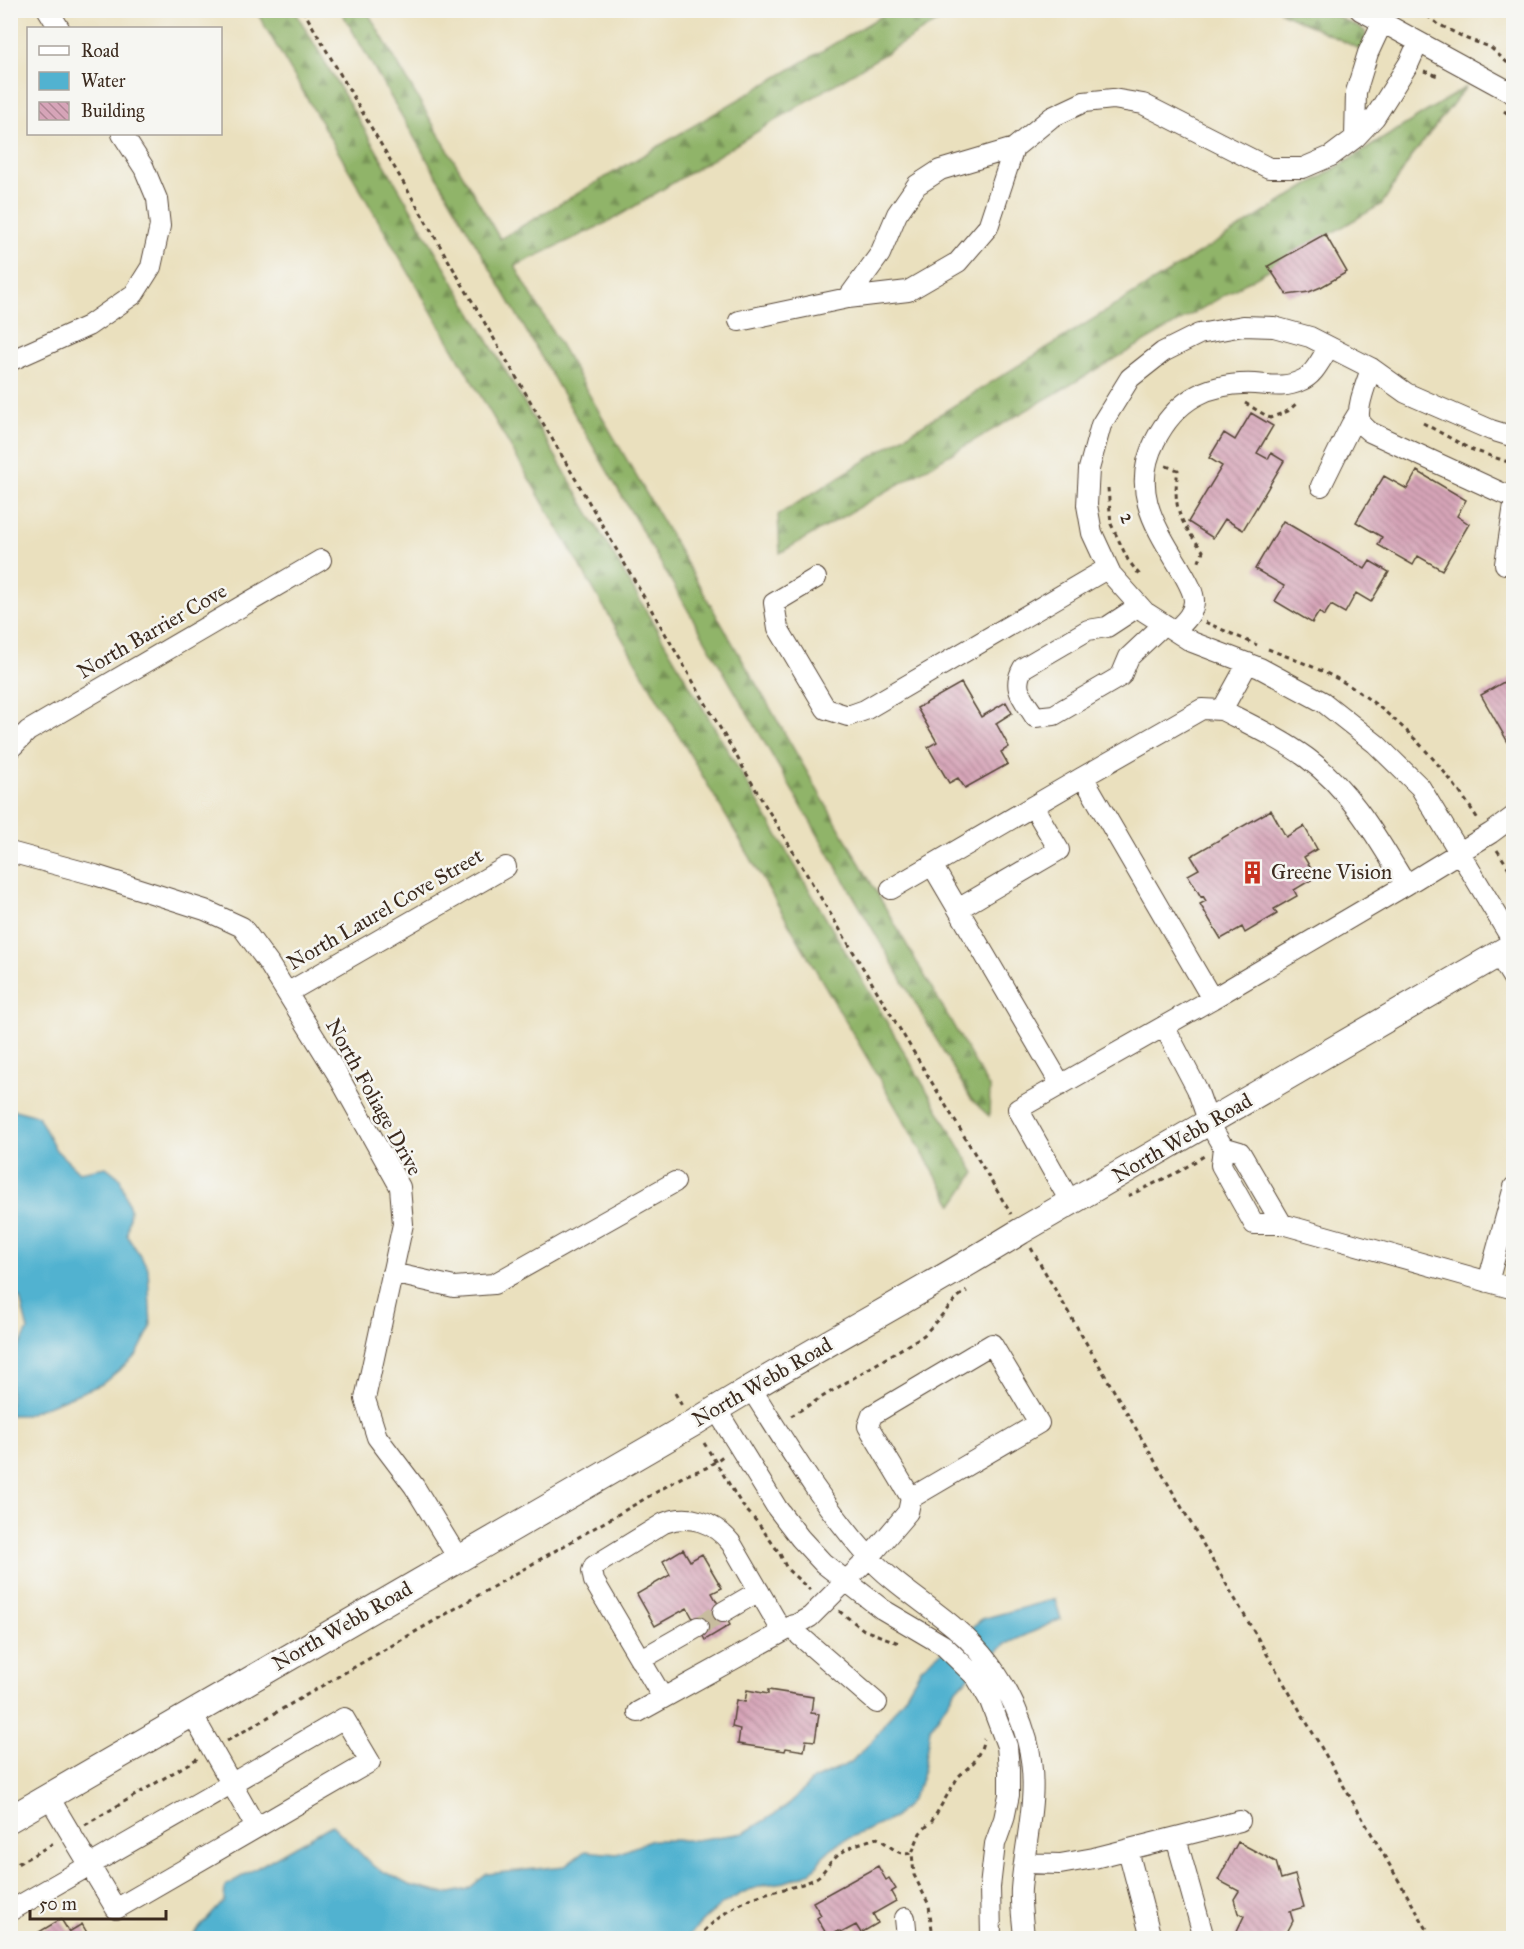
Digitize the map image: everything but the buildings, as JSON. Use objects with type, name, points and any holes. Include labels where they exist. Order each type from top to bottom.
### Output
[{"type":"main road","name":"North Webb Road","points":[[10,1820],[716,1409],[750,1387],[965,1266],[1071,1203],[1217,1138],[1508,947]]},
{"type":"street","points":[[48,10],[58,27]]},
{"type":"street","points":[[1360,10],[1514,94]]},
{"type":"street","points":[[1355,138],[1356,92],[1368,53],[1382,23]]},
{"type":"street","points":[[848,298],[880,254],[897,214],[916,185],[940,170],[1014,148],[1052,117],[1084,102],[1113,99],[1143,104],[1269,168],[1303,168],[1331,156],[1355,138],[1375,117],[1419,43]]},
{"type":"street","points":[[10,361],[88,326],[134,294],[152,267],[160,226],[157,199],[144,168],[123,135]]},
{"type":"street","points":[[739,321],[848,298],[908,291],[958,262],[988,227],[1014,148]]},
{"type":"street","points":[[1514,437],[1491,430],[1406,393],[1371,368],[1310,337],[1274,327],[1243,326],[1199,334],[1163,352],[1130,378],[1101,425],[1089,469],[1087,505],[1092,533],[1111,574],[1145,612],[1192,642],[1260,668],[1323,702],[1376,744],[1420,787],[1459,852],[1508,947],[1514,980]]},
{"type":"street","points":[[1139,606],[1107,627],[1088,630],[1023,668],[1018,677],[1017,689],[1035,717],[1054,715],[1122,676],[1129,657],[1190,615],[1194,603],[1193,594],[1153,522],[1147,506],[1144,486],[1145,470],[1155,440],[1167,422],[1194,395],[1207,390],[1234,384],[1277,386],[1301,381],[1312,373],[1329,346]]},
{"type":"street","points":[[1321,486],[1359,412],[1371,368]]},
{"type":"street","points":[[1359,412],[1361,424],[1370,432],[1504,494],[1514,494]]},
{"type":"street","points":[[1505,564],[1514,505]]},
{"type":"street","name":"North Barrier Cove","points":[[10,749],[28,731],[321,560]]},
{"type":"street","points":[[816,578],[774,603],[778,628],[826,709],[848,716],[865,710],[1108,568]]},
{"type":"street","points":[[1222,710],[1248,663]]},
{"type":"street","points":[[891,889],[1202,709],[1222,710],[1277,738],[1308,759],[1346,795],[1370,825],[1406,885]]},
{"type":"street","points":[[1083,777],[1212,999]]},
{"type":"street","points":[[958,909],[1059,850],[1033,806]]},
{"type":"street","points":[[1071,1203],[1018,1109],[1406,885],[1488,835],[1514,816]]},
{"type":"street","name":"North Foliage Drive","points":[[10,852],[95,875],[205,910],[242,927],[269,964],[336,1072],[400,1187],[403,1224],[365,1399],[377,1437],[414,1486],[458,1558]]},
{"type":"street","points":[[932,865],[1061,1085]]},
{"type":"street","name":"North Laurel Cove Street","points":[[287,993],[506,867]]},
{"type":"street","points":[[1164,1026],[1197,1089],[1217,1138],[1221,1165],[1254,1224],[1282,1224],[1514,1288]]},
{"type":"street","points":[[392,1273],[454,1287],[494,1284],[675,1182]]},
{"type":"street","points":[[1488,1282],[1513,1189]]},
{"type":"street","points":[[638,1712],[810,1617],[846,1581],[908,1512],[911,1498],[868,1426],[872,1415],[992,1344],[1039,1423],[911,1498]]},
{"type":"street","points":[[750,1387],[833,1516],[869,1557],[904,1588],[956,1628],[991,1663],[1011,1700],[1027,1741],[1034,1797],[1021,1890],[1024,1938]]},
{"type":"street","points":[[716,1409],[777,1508],[823,1563],[882,1610],[943,1645],[976,1677],[990,1701],[1007,1746],[1009,1769],[1009,1795],[995,1844],[990,1887],[991,1938]]},
{"type":"street","points":[[663,1698],[594,1581],[592,1571],[594,1566],[676,1518],[694,1519],[723,1532],[759,1591],[788,1628],[878,1702]]},
{"type":"street","points":[[723,1612],[759,1591]]},
{"type":"street","points":[[640,1660],[698,1627]]},
{"type":"street","points":[[192,1714],[256,1827]]},
{"type":"street","points":[[10,1911],[90,1866],[344,1718],[370,1762],[116,1909],[90,1866],[70,1833],[49,1797]]},
{"type":"street","points":[[1025,1863],[1060,1864],[1128,1851],[1240,1821]]},
{"type":"street","points":[[1176,1838],[1204,1938]]},
{"type":"street","points":[[1128,1851],[1151,1938]]},
{"type":"street","points":[[905,1918],[907,1938]]},
{"type":"path","points":[[303,10],[759,795],[1006,1206]]},
{"type":"path","points":[[1420,10],[1438,24],[1467,39],[1490,47],[1514,69]]},
{"type":"path","points":[[1240,400],[1270,418],[1288,411],[1303,398]]},
{"type":"path","points":[[1422,422],[1470,449],[1514,464]]},
{"type":"path","points":[[1165,458],[1164,465],[1179,470],[1175,490],[1178,511],[1185,528],[1203,551],[1200,562],[1186,580]]},
{"type":"path","name":"2","points":[[1108,477],[1111,524],[1128,560],[1146,583]]},
{"type":"path","points":[[1190,615],[1320,670],[1363,694],[1415,736],[1462,794],[1514,876]]},
{"type":"path","points":[[1121,1199],[1178,1172],[1217,1138]]},
{"type":"path","points":[[1023,1256],[1033,1251],[1432,1938]]},
{"type":"path","points":[[774,1426],[924,1335],[958,1297],[967,1291]]},
{"type":"path","points":[[10,1868],[684,1476],[706,1468],[739,1447]]},
{"type":"path","points":[[933,1938],[929,1905],[914,1875],[912,1853],[920,1833],[932,1821],[958,1777],[974,1762],[985,1734]]},
{"type":"path","points":[[698,1938],[706,1928],[733,1908],[757,1896],[801,1885],[820,1876],[844,1849],[877,1838],[904,1855],[912,1853]]},
{"type":"green space","points":[[256,11],[295,11],[975,1173],[953,1205]]},
{"type":"green space","points":[[341,11],[367,11],[500,239],[890,11],[955,11],[612,220],[515,266],[990,1089],[989,1116],[971,1099]]},
{"type":"green space","points":[[1279,11],[1327,11],[1365,31],[1368,53]]},
{"type":"green space","points":[[1466,87],[1412,156],[1382,204],[780,553],[778,515]]},
{"type":"water","points":[[11,1109],[38,1116],[56,1150],[79,1172],[106,1167],[120,1178],[130,1209],[127,1235],[148,1268],[151,1327],[136,1356],[102,1384],[25,1415],[10,1415],[11,1362],[28,1330],[20,1298],[11,1293]]},
{"type":"water","points":[[1055,1599],[1061,1619],[1006,1644],[955,1690],[930,1729],[921,1782],[909,1803],[894,1818],[838,1843],[823,1856],[816,1867],[805,1875],[785,1882],[764,1885],[744,1892],[724,1903],[686,1938],[190,1938],[224,1901],[225,1886],[332,1825],[373,1866],[409,1885],[446,1894],[468,1889],[487,1874],[565,1866],[585,1851],[617,1854],[652,1840],[695,1840],[744,1833],[786,1807],[813,1780],[850,1763],[873,1740],[905,1696],[922,1667],[982,1619]]},
{"type":"tunnel","points":[[698,1627],[723,1612]]},
{"type":"place","name":"Greene Vision","points":[[1253,872]]}]
